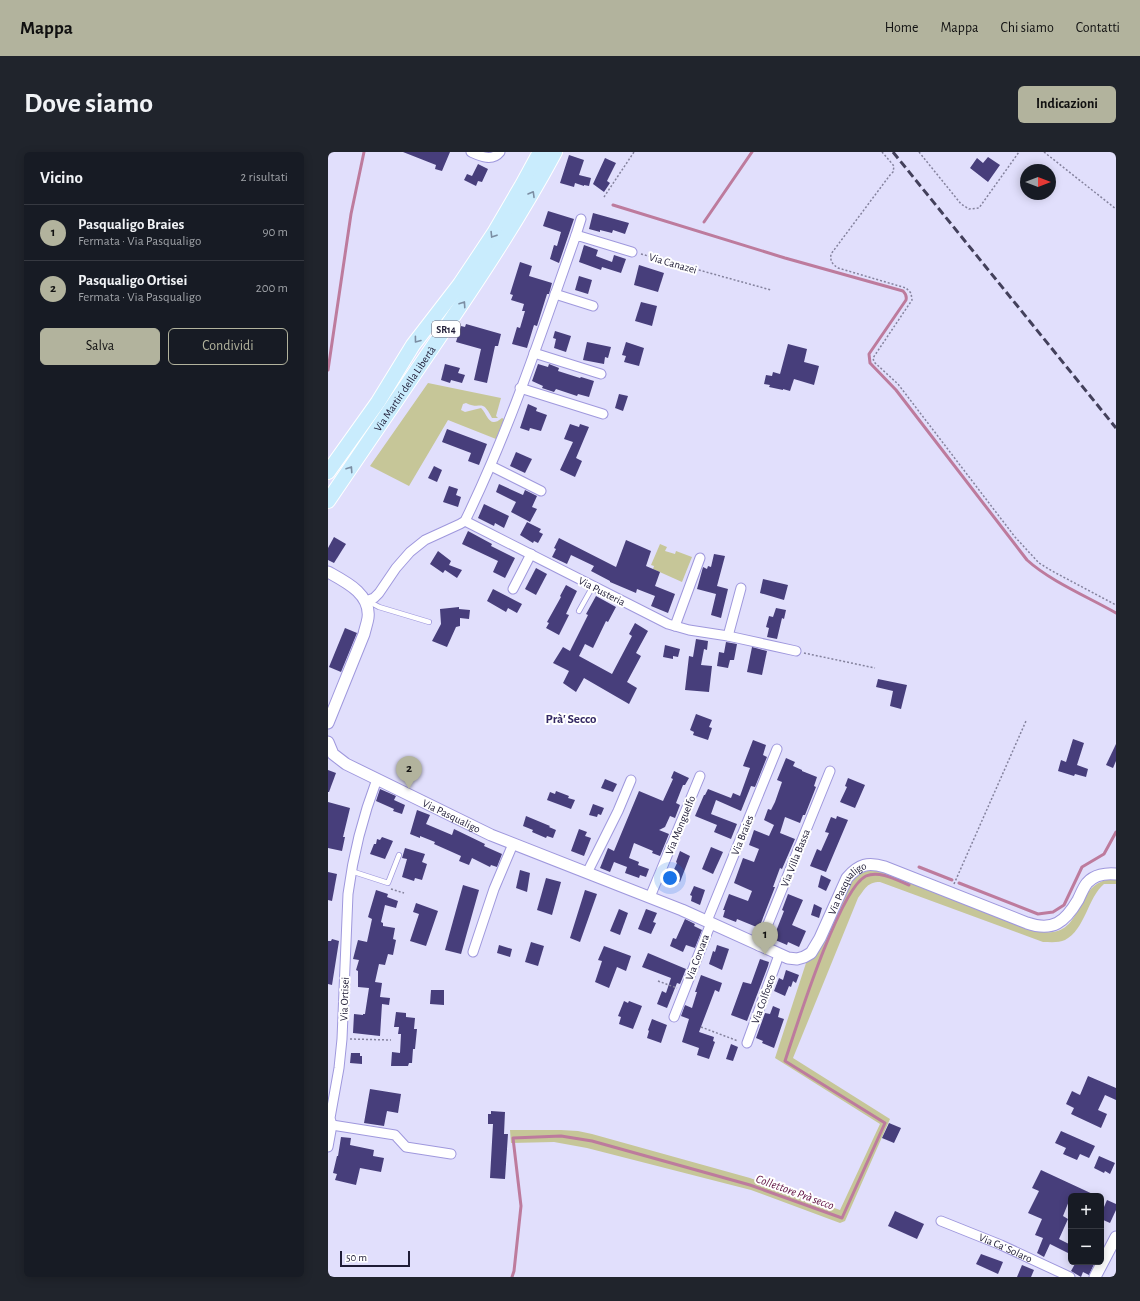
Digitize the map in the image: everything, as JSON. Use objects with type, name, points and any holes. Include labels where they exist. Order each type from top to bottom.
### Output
[{"type":"main road","name":"Via Martiri della Libertà","points":[[328,472],[378,402],[413,345],[460,284],[494,233],[540,152]]},
{"type":"main road","name":"Via Martiri della Libertà","points":[[328,501],[475,285],[534,191],[555,152]]},
{"type":"street","points":[[471,152],[489,158],[500,152]]},
{"type":"street","points":[[366,601],[374,598],[379,593],[396,568],[410,552],[426,540],[460,524],[465,520],[491,466],[534,353],[581,219]]},
{"type":"street","points":[[576,235],[632,252]]},
{"type":"street","points":[[555,294],[593,306]]},
{"type":"street","points":[[534,353],[601,374]]},
{"type":"street","points":[[520,388],[603,414]]},
{"type":"street","points":[[491,466],[541,491]]},
{"type":"street","name":"Via Pusteria","points":[[465,520],[660,620],[675,626],[796,651]]},
{"type":"street","points":[[513,589],[531,554]]},
{"type":"street","points":[[675,626],[700,558]]},
{"type":"street","points":[[328,572],[345,581],[362,594],[368,608],[368,619],[364,634],[328,723]]},
{"type":"street","points":[[728,636],[741,588]]},
{"type":"street","name":"Via Pasqualigo","points":[[328,742],[333,754],[339,759],[491,835],[650,897],[788,958],[796,959],[811,953],[820,938],[847,878],[853,871],[869,864],[876,864],[885,867],[1027,923],[1044,927],[1052,926],[1065,919],[1087,883],[1094,878],[1103,875],[1116,874]]},
{"type":"street","name":"Via Braies","points":[[709,922],[777,749]]},
{"type":"street","name":"Via Villa Bassa","points":[[759,946],[830,771]]},
{"type":"street","name":"Via Monguelfo","points":[[650,897],[700,776]]},
{"type":"street","name":"Via Ortisei","points":[[328,1147],[332,1125],[330,1118],[339,1068],[342,1039],[347,908],[352,871],[368,804],[377,779]]},
{"type":"street","points":[[588,873],[618,811],[631,780]]},
{"type":"street","points":[[473,952],[494,889],[513,844]]},
{"type":"street","name":"Via Corvara","points":[[674,1016],[709,922]]},
{"type":"street","name":"Via Colfosco","points":[[746,1043],[779,955]]},
{"type":"street","points":[[332,1125],[395,1135],[406,1146],[451,1154]]},
{"type":"street","name":"Via Ca' Solaro","points":[[941,1221],[1001,1245],[1070,1277]]},
{"type":"street","points":[[1095,1277],[1116,1237]]},
{"type":"lane","points":[[579,611],[593,586]]},
{"type":"lane","points":[[366,601],[379,607],[429,622]]},
{"type":"lane","points":[[352,871],[388,883],[399,855]]},
{"type":"path","points":[[604,198],[634,152]]},
{"type":"path","points":[[882,152],[894,166],[893,172],[831,254],[830,259],[838,268],[906,288],[912,293],[912,300],[874,358],[874,362],[898,384],[1015,537],[1030,554],[1039,563],[1052,571],[1116,605]]},
{"type":"path","points":[[919,152],[961,204],[969,209],[979,208],[1019,152]]},
{"type":"path","points":[[1044,152],[1116,209]]},
{"type":"path","name":"Via Canazei","points":[[632,252],[771,290]]},
{"type":"path","points":[[796,651],[875,668]]},
{"type":"path","points":[[951,893],[1026,721]]},
{"type":"path","name":"Via Corvara","points":[[658,981],[684,991]]},
{"type":"path","points":[[701,1027],[745,1044],[746,1043]]},
{"type":"path","points":[[342,1039],[391,1040]]},
{"type":"green space","points":[[428,383],[501,398],[496,416],[498,418],[492,418],[483,406],[475,406],[466,403],[463,404],[461,410],[465,412],[481,408],[491,422],[498,421],[502,418],[504,419],[496,439],[448,420],[409,486],[370,466]]},
{"type":"green space","points":[[660,544],[667,547],[665,551],[675,554],[676,551],[692,557],[682,582],[653,569],[654,566],[651,565]]},
{"type":"green space","points":[[869,870],[885,872],[1031,930],[1047,932],[1063,929],[1071,922],[1086,895],[1093,887],[1103,881],[1116,879],[1116,884],[1104,884],[1094,897],[1077,929],[1072,935],[1060,942],[1043,942],[880,882],[872,883],[865,889],[858,898],[793,1058],[890,1119],[845,1221],[840,1223],[751,1190],[587,1148],[554,1142],[511,1143],[510,1130],[578,1131],[750,1178],[840,1210],[880,1124],[775,1058],[806,963],[816,955],[852,881],[856,876]]},
{"type":"building","points":[[403,152],[450,152],[442,171],[435,169],[436,165]]},
{"type":"building","points":[[569,155],[584,160],[579,175],[591,178],[589,186],[575,183],[574,187],[560,183]]},
{"type":"building","points":[[988,157],[1000,165],[988,182],[970,168],[977,158],[983,163]]},
{"type":"building","points":[[605,158],[616,163],[607,181],[610,183],[604,192],[593,184]]},
{"type":"building","points":[[478,164],[488,169],[482,182],[478,181],[476,186],[464,180],[467,174],[472,176]]},
{"type":"building","points":[[548,211],[574,219],[559,263],[550,259],[554,245],[557,246],[561,232],[543,226]]},
{"type":"building","points":[[593,213],[629,223],[625,234],[613,230],[612,233],[589,229]]},
{"type":"building","points":[[584,245],[598,250],[596,256],[612,262],[614,255],[626,259],[621,273],[602,267],[601,270],[579,262]]},
{"type":"building","points":[[520,262],[532,266],[529,276],[552,283],[537,326],[534,325],[527,348],[512,344],[517,327],[520,328],[525,311],[522,311],[524,304],[511,300],[513,295],[510,294]]},
{"type":"building","points":[[639,265],[664,273],[658,292],[634,285]]},
{"type":"building","points":[[579,276],[592,280],[588,294],[575,290]]},
{"type":"building","points":[[641,302],[657,306],[652,326],[635,321]]},
{"type":"building","points":[[466,324],[501,334],[498,346],[495,346],[487,383],[474,380],[481,349],[456,342],[461,326],[465,327]]},
{"type":"building","points":[[555,331],[571,336],[566,352],[554,348],[556,339],[553,338]]},
{"type":"building","points":[[587,342],[611,347],[608,358],[605,357],[604,364],[583,360]]},
{"type":"building","points":[[626,342],[644,348],[639,366],[624,362],[626,356],[622,355]]},
{"type":"building","points":[[788,344],[807,349],[804,362],[819,366],[814,385],[794,379],[790,391],[769,387],[770,385],[764,384],[766,375],[772,376],[773,372],[780,374]]},
{"type":"building","points":[[445,364],[460,368],[458,373],[465,375],[462,383],[451,380],[450,383],[441,380]]},
{"type":"building","points":[[538,364],[548,367],[549,364],[559,368],[558,371],[594,381],[589,397],[578,394],[577,396],[556,389],[554,392],[542,388],[543,386],[532,381]]},
{"type":"building","points":[[619,394],[628,396],[623,411],[615,408]]},
{"type":"building","points":[[528,404],[537,408],[536,411],[547,415],[541,431],[530,428],[529,431],[520,428]]},
{"type":"building","points":[[570,424],[579,427],[580,424],[589,427],[576,458],[582,461],[575,477],[560,470],[573,442],[564,439]]},
{"type":"building","points":[[447,429],[487,444],[479,465],[468,461],[471,453],[442,442]]},
{"type":"building","points":[[516,452],[532,459],[525,473],[510,466]]},
{"type":"building","points":[[434,466],[442,470],[437,482],[428,478]]},
{"type":"building","points":[[499,484],[523,495],[525,490],[537,496],[532,507],[537,509],[530,522],[511,512],[516,502],[496,492]]},
{"type":"building","points":[[449,486],[458,489],[456,495],[461,497],[458,507],[443,502]]},
{"type":"building","points":[[484,504],[509,516],[504,528],[495,523],[494,526],[478,518]]},
{"type":"building","points":[[527,522],[541,529],[539,532],[543,534],[538,543],[534,541],[533,543],[520,535]]},
{"type":"building","points":[[468,531],[492,544],[491,546],[515,558],[505,578],[493,572],[498,561],[462,544]]},
{"type":"building","points":[[334,537],[346,544],[334,563],[328,560],[328,548]]},
{"type":"building","points":[[559,538],[616,567],[626,540],[651,551],[646,566],[660,572],[655,586],[675,594],[668,613],[651,606],[655,596],[637,589],[636,593],[610,582],[591,571],[594,566],[571,555],[567,564],[552,557],[556,549],[554,548]]},
{"type":"building","points":[[438,551],[451,561],[449,565],[462,570],[457,578],[445,570],[443,573],[430,564]]},
{"type":"building","points":[[714,554],[725,556],[717,586],[728,589],[721,618],[711,615],[716,594],[697,589],[703,567],[707,569],[708,566],[711,567]]},
{"type":"building","points":[[536,568],[547,574],[536,595],[525,589]]},
{"type":"building","points":[[763,579],[788,585],[784,600],[760,593]]},
{"type":"building","points":[[566,585],[577,591],[566,614],[569,615],[559,635],[546,628],[549,623],[547,622]]},
{"type":"building","points":[[493,589],[522,604],[517,613],[508,608],[506,612],[487,601]]},
{"type":"building","points":[[596,596],[616,607],[608,622],[606,621],[593,648],[585,644],[579,656],[612,674],[632,636],[629,634],[635,623],[648,631],[636,653],[641,656],[627,682],[637,688],[629,704],[584,678],[576,692],[563,683],[569,671],[553,663],[563,647],[570,651],[588,615],[586,614]]},
{"type":"building","points":[[459,607],[459,609],[470,610],[469,619],[460,618],[460,626],[456,627],[447,647],[432,641],[441,624],[440,609]]},
{"type":"building","points":[[776,608],[786,610],[784,619],[782,618],[777,639],[767,637],[769,628],[766,627],[769,616],[773,617]]},
{"type":"building","points":[[345,628],[357,633],[341,672],[329,667]]},
{"type":"building","points":[[696,639],[708,641],[707,650],[704,649],[701,665],[712,666],[709,692],[685,690],[689,656],[693,657]]},
{"type":"building","points":[[726,642],[737,644],[734,660],[730,660],[728,668],[717,666],[719,652],[724,653]]},
{"type":"building","points":[[665,645],[680,649],[678,657],[673,656],[673,659],[663,657]]},
{"type":"building","points":[[752,647],[767,651],[762,675],[747,672]]},
{"type":"building","points":[[878,679],[907,685],[901,709],[890,706],[893,691],[876,687]]},
{"type":"building","points":[[696,714],[712,720],[709,727],[712,728],[708,740],[693,735],[694,732],[690,730]]},
{"type":"building","points":[[1073,739],[1084,743],[1077,765],[1088,769],[1086,777],[1075,774],[1074,776],[1058,771],[1061,760],[1066,762]]},
{"type":"building","points":[[753,740],[766,745],[763,755],[767,757],[755,787],[751,786],[741,811],[716,800],[711,814],[737,824],[731,839],[714,832],[717,825],[695,816],[708,789],[731,798],[733,793],[740,796],[750,768],[743,766]]},
{"type":"building","points":[[1116,744],[1116,761],[1113,768],[1106,765]]},
{"type":"building","points":[[786,758],[795,762],[793,766],[817,777],[814,786],[816,787],[805,815],[803,815],[800,823],[785,817],[780,833],[795,839],[782,869],[780,868],[773,887],[775,887],[759,928],[737,919],[736,922],[723,917],[725,910],[723,910],[729,894],[748,901],[752,891],[734,883],[743,858],[754,862],[759,849],[749,845],[754,830],[769,836],[774,825],[764,820],[768,809],[771,810],[775,802],[782,782],[777,780]]},
{"type":"building","points":[[328,770],[336,773],[329,792],[328,792]]},
{"type":"building","points":[[674,771],[689,778],[685,785],[683,785],[676,803],[680,805],[675,818],[670,816],[665,827],[659,830],[669,834],[660,856],[652,853],[653,851],[634,843],[629,858],[639,862],[638,865],[649,869],[646,877],[640,875],[639,878],[625,873],[627,867],[614,862],[610,872],[600,868],[608,848],[614,851],[639,791],[663,801],[673,779],[671,778]]},
{"type":"building","points":[[848,778],[865,785],[855,808],[840,802],[847,787],[845,786]]},
{"type":"building","points":[[605,779],[617,784],[613,792],[601,788]]},
{"type":"building","points":[[380,789],[396,796],[394,800],[405,805],[402,814],[393,811],[394,809],[376,801]]},
{"type":"building","points":[[556,791],[575,800],[571,809],[547,800],[550,792],[555,794]]},
{"type":"building","points":[[328,802],[350,808],[343,837],[345,837],[342,851],[328,848]]},
{"type":"building","points":[[593,804],[604,808],[601,815],[598,814],[597,817],[589,815]]},
{"type":"building","points":[[417,810],[430,815],[426,824],[452,835],[454,829],[485,844],[484,846],[502,854],[497,867],[491,865],[490,867],[472,858],[469,865],[459,861],[461,856],[434,844],[435,842],[410,834]]},
{"type":"building","points":[[526,816],[556,830],[553,838],[547,836],[546,838],[523,826]]},
{"type":"building","points":[[837,816],[848,820],[826,872],[810,866],[817,849],[821,851],[829,833],[825,832],[831,817],[836,819]]},
{"type":"building","points":[[579,829],[587,832],[585,836],[591,838],[584,856],[571,851]]},
{"type":"building","points":[[382,837],[393,841],[385,859],[370,854],[374,844],[376,844],[377,839],[380,840]]},
{"type":"building","points":[[711,847],[723,852],[713,874],[702,869]]},
{"type":"building","points":[[405,848],[425,854],[422,862],[427,864],[422,880],[415,878],[414,881],[402,877],[407,859],[402,858]]},
{"type":"building","points":[[680,851],[690,856],[680,882],[670,878],[677,863],[676,862]]},
{"type":"building","points":[[520,870],[530,873],[527,892],[516,888]]},
{"type":"building","points":[[328,872],[337,874],[332,901],[328,900]]},
{"type":"building","points":[[821,875],[831,880],[826,891],[818,887]]},
{"type":"building","points":[[546,878],[561,882],[552,915],[537,910]]},
{"type":"building","points":[[463,885],[479,890],[461,954],[445,950]]},
{"type":"building","points":[[694,886],[705,890],[700,905],[691,901],[692,896],[690,895]]},
{"type":"building","points":[[376,890],[388,894],[387,897],[398,901],[396,908],[385,905],[381,922],[383,923],[383,926],[395,928],[393,939],[396,940],[393,955],[388,954],[385,965],[379,964],[375,982],[382,983],[380,997],[390,998],[389,1005],[382,1004],[380,1036],[353,1033],[354,1014],[365,1014],[369,988],[358,987],[358,971],[356,970],[359,960],[353,959],[358,940],[367,942],[372,919],[368,917]]},
{"type":"building","points":[[585,890],[597,894],[580,942],[570,938]]},
{"type":"building","points":[[788,894],[803,900],[792,925],[806,931],[799,947],[788,942],[787,945],[773,939],[784,911],[782,910]]},
{"type":"building","points":[[416,903],[438,911],[426,946],[410,941],[419,914],[413,912]]},
{"type":"building","points":[[814,904],[822,908],[819,918],[811,915]]},
{"type":"building","points":[[619,909],[628,913],[620,935],[610,931]]},
{"type":"building","points":[[646,909],[657,913],[653,922],[656,923],[651,934],[638,929]]},
{"type":"building","points":[[685,919],[695,924],[694,926],[702,930],[695,948],[686,945],[683,952],[670,946],[673,938],[676,939]]},
{"type":"building","points":[[332,939],[339,941],[332,985],[328,984],[328,941],[331,941]]},
{"type":"building","points":[[531,942],[544,946],[538,966],[525,962]]},
{"type":"building","points":[[499,945],[512,949],[510,957],[497,953]]},
{"type":"building","points":[[717,945],[729,949],[722,970],[709,964],[713,951],[715,952]]},
{"type":"building","points":[[604,946],[631,956],[626,971],[617,967],[609,988],[595,982],[602,961],[598,960]]},
{"type":"building","points":[[648,953],[686,969],[680,984],[677,983],[667,1008],[657,1004],[662,991],[666,993],[671,978],[642,967]]},
{"type":"building","points":[[760,959],[769,962],[747,1021],[731,1015],[743,982],[751,984]]},
{"type":"building","points":[[786,970],[799,975],[796,983],[793,981],[791,987],[789,986],[785,996],[774,991],[779,978],[783,980]]},
{"type":"building","points":[[701,975],[722,983],[719,992],[715,990],[699,1032],[714,1037],[713,1041],[715,1042],[709,1059],[697,1055],[699,1048],[682,1042],[689,1019],[681,1016],[685,1005],[692,1008],[697,992],[695,992]]},
{"type":"building","points":[[431,990],[444,990],[444,1005],[430,1004]]},
{"type":"building","points":[[624,1001],[628,1003],[629,1001],[642,1006],[633,1029],[619,1024],[621,1017],[618,1016]]},
{"type":"building","points":[[773,1006],[780,1009],[778,1017],[784,1019],[774,1048],[762,1043],[763,1041],[756,1038],[765,1013],[770,1014]]},
{"type":"building","points":[[396,1012],[406,1013],[406,1017],[415,1018],[414,1029],[417,1029],[415,1049],[413,1049],[412,1063],[409,1063],[408,1066],[391,1066],[392,1052],[400,1053],[401,1034],[398,1034],[399,1027],[394,1027]]},
{"type":"building","points":[[652,1019],[667,1025],[661,1043],[647,1038]]},
{"type":"building","points":[[731,1044],[738,1047],[733,1061],[726,1059]]},
{"type":"building","points":[[351,1053],[360,1053],[360,1056],[362,1056],[362,1064],[350,1063]]},
{"type":"building","points":[[1088,1076],[1116,1088],[1116,1100],[1105,1095],[1098,1110],[1107,1114],[1101,1128],[1071,1114],[1074,1108],[1066,1104],[1072,1091],[1080,1095]]},
{"type":"building","points":[[370,1089],[401,1094],[398,1113],[387,1111],[384,1126],[364,1123]]},
{"type":"building","points":[[491,1111],[505,1112],[504,1134],[508,1134],[505,1179],[490,1178],[493,1124],[488,1124],[488,1114],[491,1114]]},
{"type":"building","points":[[889,1123],[901,1128],[894,1143],[882,1138]]},
{"type":"building","points":[[1061,1131],[1095,1146],[1089,1158],[1080,1154],[1077,1160],[1063,1154],[1066,1148],[1055,1143]]},
{"type":"building","points":[[341,1137],[351,1138],[350,1145],[374,1150],[373,1156],[384,1158],[381,1172],[360,1168],[356,1185],[335,1180],[337,1174],[333,1173]]},
{"type":"building","points":[[1099,1156],[1115,1163],[1110,1174],[1094,1168]]},
{"type":"building","points":[[1041,1170],[1091,1193],[1068,1193],[1068,1204],[1063,1216],[1068,1219],[1059,1239],[1068,1244],[1068,1253],[1050,1244],[1044,1257],[1037,1253],[1043,1238],[1035,1235],[1042,1219],[1028,1213],[1039,1191],[1032,1188]]},
{"type":"building","points":[[1107,1200],[1116,1204],[1116,1210],[1110,1223],[1104,1220],[1104,1207]]},
{"type":"building","points":[[895,1211],[924,1224],[917,1239],[888,1226]]},
{"type":"building","points":[[981,1254],[1003,1262],[998,1274],[976,1264]]},
{"type":"building","points":[[1022,1265],[1034,1270],[1031,1277],[1017,1277]]},
{"type":"building","points":[[1074,1265],[1094,1265],[1089,1275],[1083,1272],[1081,1277],[1071,1271]]},
{"type":"waterway","points":[[328,370],[351,214],[364,152]]},
{"type":"waterway","points":[[704,222],[752,152]]},
{"type":"waterway","points":[[613,205],[785,258],[903,291],[906,295],[906,300],[869,354],[870,363],[896,390],[1027,560],[1036,568],[1058,582],[1116,613]]},
{"type":"waterway","name":"Collettore Prà secco","points":[[959,883],[1038,914],[1053,912],[1064,905],[1082,867],[1104,854],[1116,832]]},
{"type":"waterway","name":"Collettore Prà secco","points":[[919,867],[952,880]]},
{"type":"waterway","name":"Collettore Prà secco","points":[[512,1277],[514,1271],[521,1206],[513,1138],[561,1136],[592,1141],[750,1185],[842,1218],[885,1123],[785,1061],[808,991],[831,932],[855,886],[866,876],[871,874],[888,876],[909,885]]},
{"type":"railway","points":[[893,152],[1116,428]]},
{"type":"place","name":"Pasqualigo Ortisei","points":[[409,789]]},
{"type":"place","name":"Pasqualigo Braies","points":[[765,955]]},
{"type":"district","name":"Prà' Secco","points":[[571,718]]}]
